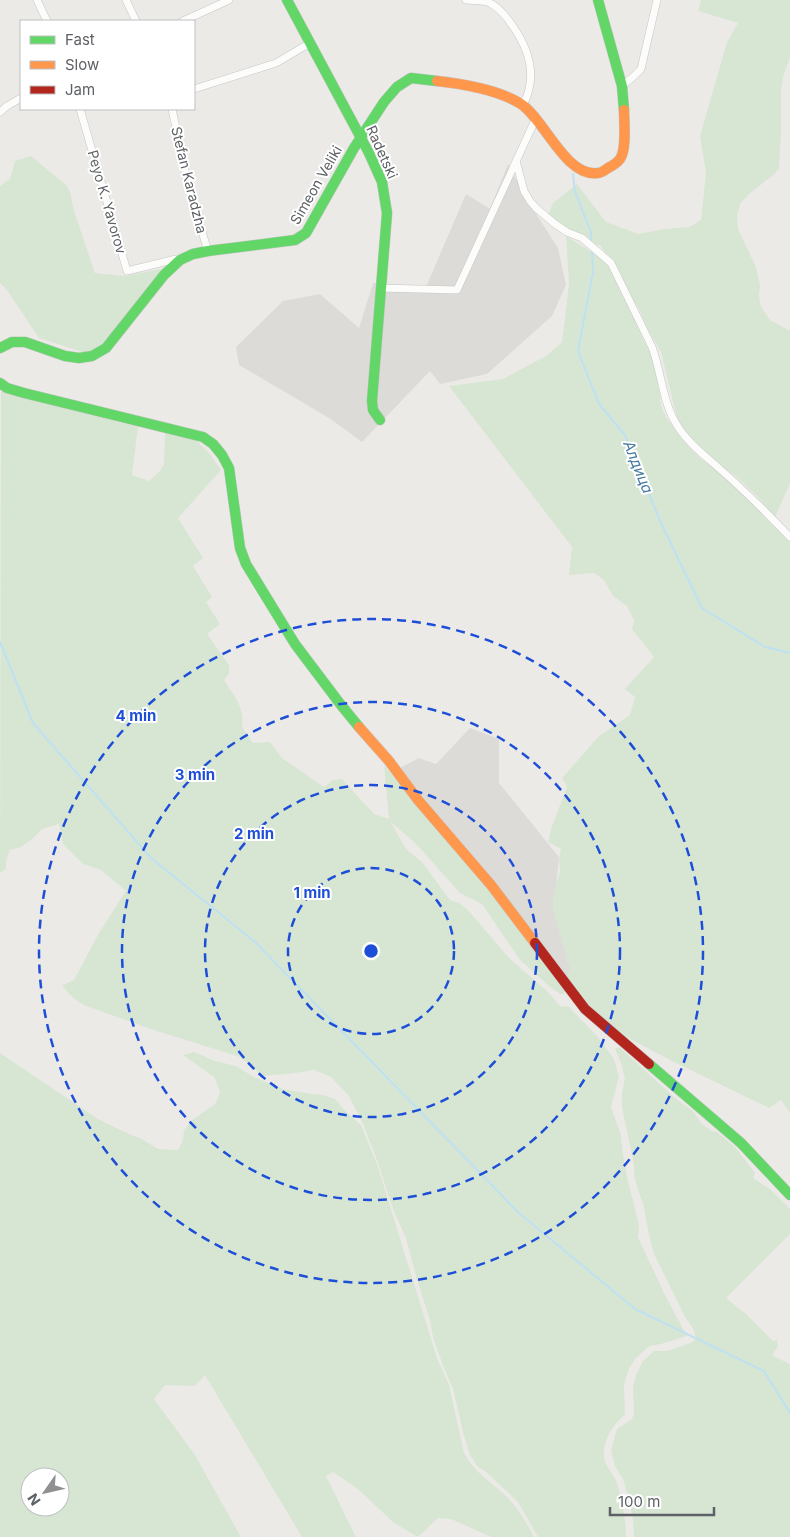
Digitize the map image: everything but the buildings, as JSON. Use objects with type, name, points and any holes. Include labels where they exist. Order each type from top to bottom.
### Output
[{"type":"street","points":[[38,0],[47,20]]},
{"type":"street","points":[[126,0],[136,20]]},
{"type":"street","points":[[185,20],[229,0]]},
{"type":"street","name":"Radetski","points":[[287,0],[360,136],[382,182],[387,213],[372,401],[374,410],[380,420]]},
{"type":"street","points":[[466,0],[488,2],[498,8],[522,39],[528,53],[531,72],[530,89],[523,106]]},
{"type":"street","name":"Simeon Veliki","points":[[0,348],[9,343],[18,342],[44,348],[72,358],[95,356],[106,348],[164,275],[180,260],[193,254],[208,251],[295,240],[301,237],[306,233],[360,136],[398,86],[408,79],[436,81],[485,89],[523,106],[536,118],[570,162],[583,171],[592,174],[608,169],[621,157],[624,99],[598,0]]},
{"type":"street","points":[[622,86],[641,69],[657,0]]},
{"type":"street","points":[[195,89],[276,63],[310,43]]},
{"type":"street","points":[[0,112],[20,99]]},
{"type":"street","name":"Peyo K. Yavorov","points":[[80,110],[127,271],[176,259],[180,260]]},
{"type":"street","name":"Stefan Karadzha","points":[[172,110],[189,190],[208,251]]},
{"type":"street","points":[[380,288],[457,290],[536,118]]},
{"type":"street","points":[[516,161],[524,190],[536,208],[567,232],[582,238],[611,263],[657,359],[667,403],[674,421],[697,449],[764,510],[790,537]]},
{"type":"street","points":[[0,383],[7,388],[24,393],[203,436],[213,444],[229,468],[240,548],[246,564],[295,644],[337,699],[390,761],[418,800],[490,885],[585,1009],[741,1143],[790,1196]]},
{"type":"shaded area","points":[[508,164],[529,203],[558,248],[566,285],[552,316],[487,374],[440,384],[430,371],[362,442],[329,418],[239,365],[236,347],[283,301],[320,294],[359,328],[373,283],[426,287],[466,194],[490,209]]},
{"type":"shaded area","points":[[470,728],[499,739],[499,783],[559,857],[556,891],[597,1016],[424,808],[400,768],[419,758],[436,764]]},
{"type":"green space","points":[[701,0],[790,0],[790,57],[783,77],[781,92],[779,169],[740,204],[737,216],[738,229],[756,267],[760,285],[761,307],[770,320],[790,331],[790,483],[775,517],[737,477],[716,462],[688,436],[677,418],[661,352],[618,270],[600,245],[594,245],[546,219],[553,203],[577,184],[606,222],[638,234],[689,227],[701,220],[706,173],[700,136],[727,42],[738,23],[698,11]]},
{"type":"green space","points":[[31,156],[66,185],[70,192],[74,211],[95,273],[124,276],[165,268],[108,340],[89,354],[39,338],[7,290],[0,283],[0,186],[10,179],[15,161]]},
{"type":"green space","points":[[566,236],[604,260],[614,272],[622,295],[654,359],[661,406],[666,417],[683,441],[701,459],[732,482],[789,537],[790,1113],[781,1100],[769,1108],[619,1033],[597,1015],[566,979],[570,969],[553,909],[553,898],[560,871],[561,849],[548,842],[567,787],[562,778],[599,736],[630,715],[635,697],[625,689],[654,657],[632,629],[634,620],[627,606],[613,596],[604,580],[594,573],[569,575],[572,547],[449,386],[503,379],[546,356],[562,342],[569,284]]},
{"type":"green space","points":[[1,390],[20,397],[138,427],[132,475],[149,481],[160,471],[164,464],[165,433],[195,439],[210,454],[221,470],[178,518],[203,558],[193,566],[212,597],[206,602],[220,624],[207,634],[229,665],[229,674],[224,680],[235,697],[242,713],[242,727],[253,743],[270,742],[282,758],[324,787],[333,780],[342,779],[374,814],[389,819],[384,765],[520,928],[565,991],[564,994],[560,994],[549,986],[520,960],[482,904],[460,893],[417,845],[390,821],[406,849],[422,862],[450,900],[459,903],[467,909],[510,959],[547,991],[561,1007],[568,1006],[597,1036],[614,1059],[619,1077],[611,1107],[621,1135],[627,1177],[639,1225],[638,1237],[665,1295],[687,1336],[649,1346],[635,1359],[629,1369],[624,1385],[625,1414],[608,1435],[604,1448],[605,1462],[619,1489],[626,1537],[538,1537],[518,1502],[477,1466],[470,1455],[453,1389],[433,1337],[430,1320],[406,1238],[393,1209],[364,1126],[349,1096],[331,1077],[314,1070],[263,1076],[240,1057],[86,1006],[70,995],[62,985],[74,980],[99,933],[126,891],[101,870],[83,864],[63,844],[59,824],[42,829],[21,847],[10,850],[6,861],[6,869],[0,873]]},
{"type":"green space","points":[[619,1047],[675,1098],[693,1111],[701,1123],[711,1131],[717,1132],[735,1147],[755,1173],[753,1178],[770,1189],[790,1209],[790,1234],[726,1298],[746,1314],[773,1341],[777,1340],[778,1347],[773,1356],[790,1364],[790,1537],[634,1537],[629,1499],[623,1479],[615,1466],[611,1451],[617,1429],[632,1419],[634,1413],[633,1387],[636,1375],[643,1361],[654,1351],[667,1351],[691,1343],[696,1339],[694,1330],[685,1317],[654,1254],[643,1203],[634,1176],[634,1165],[622,1107],[625,1078],[615,1049]]},
{"type":"green space","points":[[194,1052],[215,1061],[236,1066],[254,1077],[283,1089],[323,1095],[335,1099],[361,1125],[377,1164],[437,1358],[449,1385],[464,1453],[477,1471],[514,1505],[534,1537],[491,1537],[451,1519],[438,1518],[418,1537],[394,1523],[358,1489],[333,1472],[326,1476],[356,1537],[302,1537],[205,1375],[196,1385],[192,1386],[165,1385],[154,1399],[195,1455],[241,1537],[0,1537],[0,1053],[98,1119],[140,1138],[158,1149],[178,1150],[183,1140],[184,1130],[192,1120],[215,1104],[220,1093],[214,1077],[183,1055]]},
{"type":"waterway","name":"Алдица","points":[[573,174],[575,192],[591,232],[591,242]]},
{"type":"waterway","name":"Алдица","points":[[592,249],[593,272],[578,351],[599,404],[625,435],[661,523],[702,608],[765,647],[790,653]]},
{"type":"waterway","points":[[0,642],[33,723],[151,858],[255,942],[519,1213],[635,1309],[764,1371],[790,1413]]},
{"type":"traffic: fast","points":[[287,0],[369,153],[382,182],[387,213],[372,401],[373,410],[380,420]]},
{"type":"traffic: fast","points":[[598,0],[622,86],[624,110]]},
{"type":"traffic: fast","points":[[0,348],[12,342],[25,342],[65,356],[79,358],[92,356],[106,348],[164,275],[180,260],[193,254],[208,251],[295,240],[306,233],[354,148],[384,102],[397,87],[411,78],[437,81]]},
{"type":"traffic: fast","points":[[0,383],[7,388],[24,393],[203,437],[213,444],[229,468],[240,548],[246,564],[295,644],[359,727]]},
{"type":"traffic: fast","points":[[649,1064],[741,1143],[790,1195]]},
{"type":"traffic: slow","points":[[437,81],[492,91],[521,104],[539,122],[566,158],[576,167],[586,172],[598,173],[620,159],[624,149],[624,110]]},
{"type":"traffic: slow","points":[[359,727],[389,761],[418,800],[491,885],[535,943]]},
{"type":"traffic: jam","points":[[535,943],[585,1009],[649,1064]]}]
